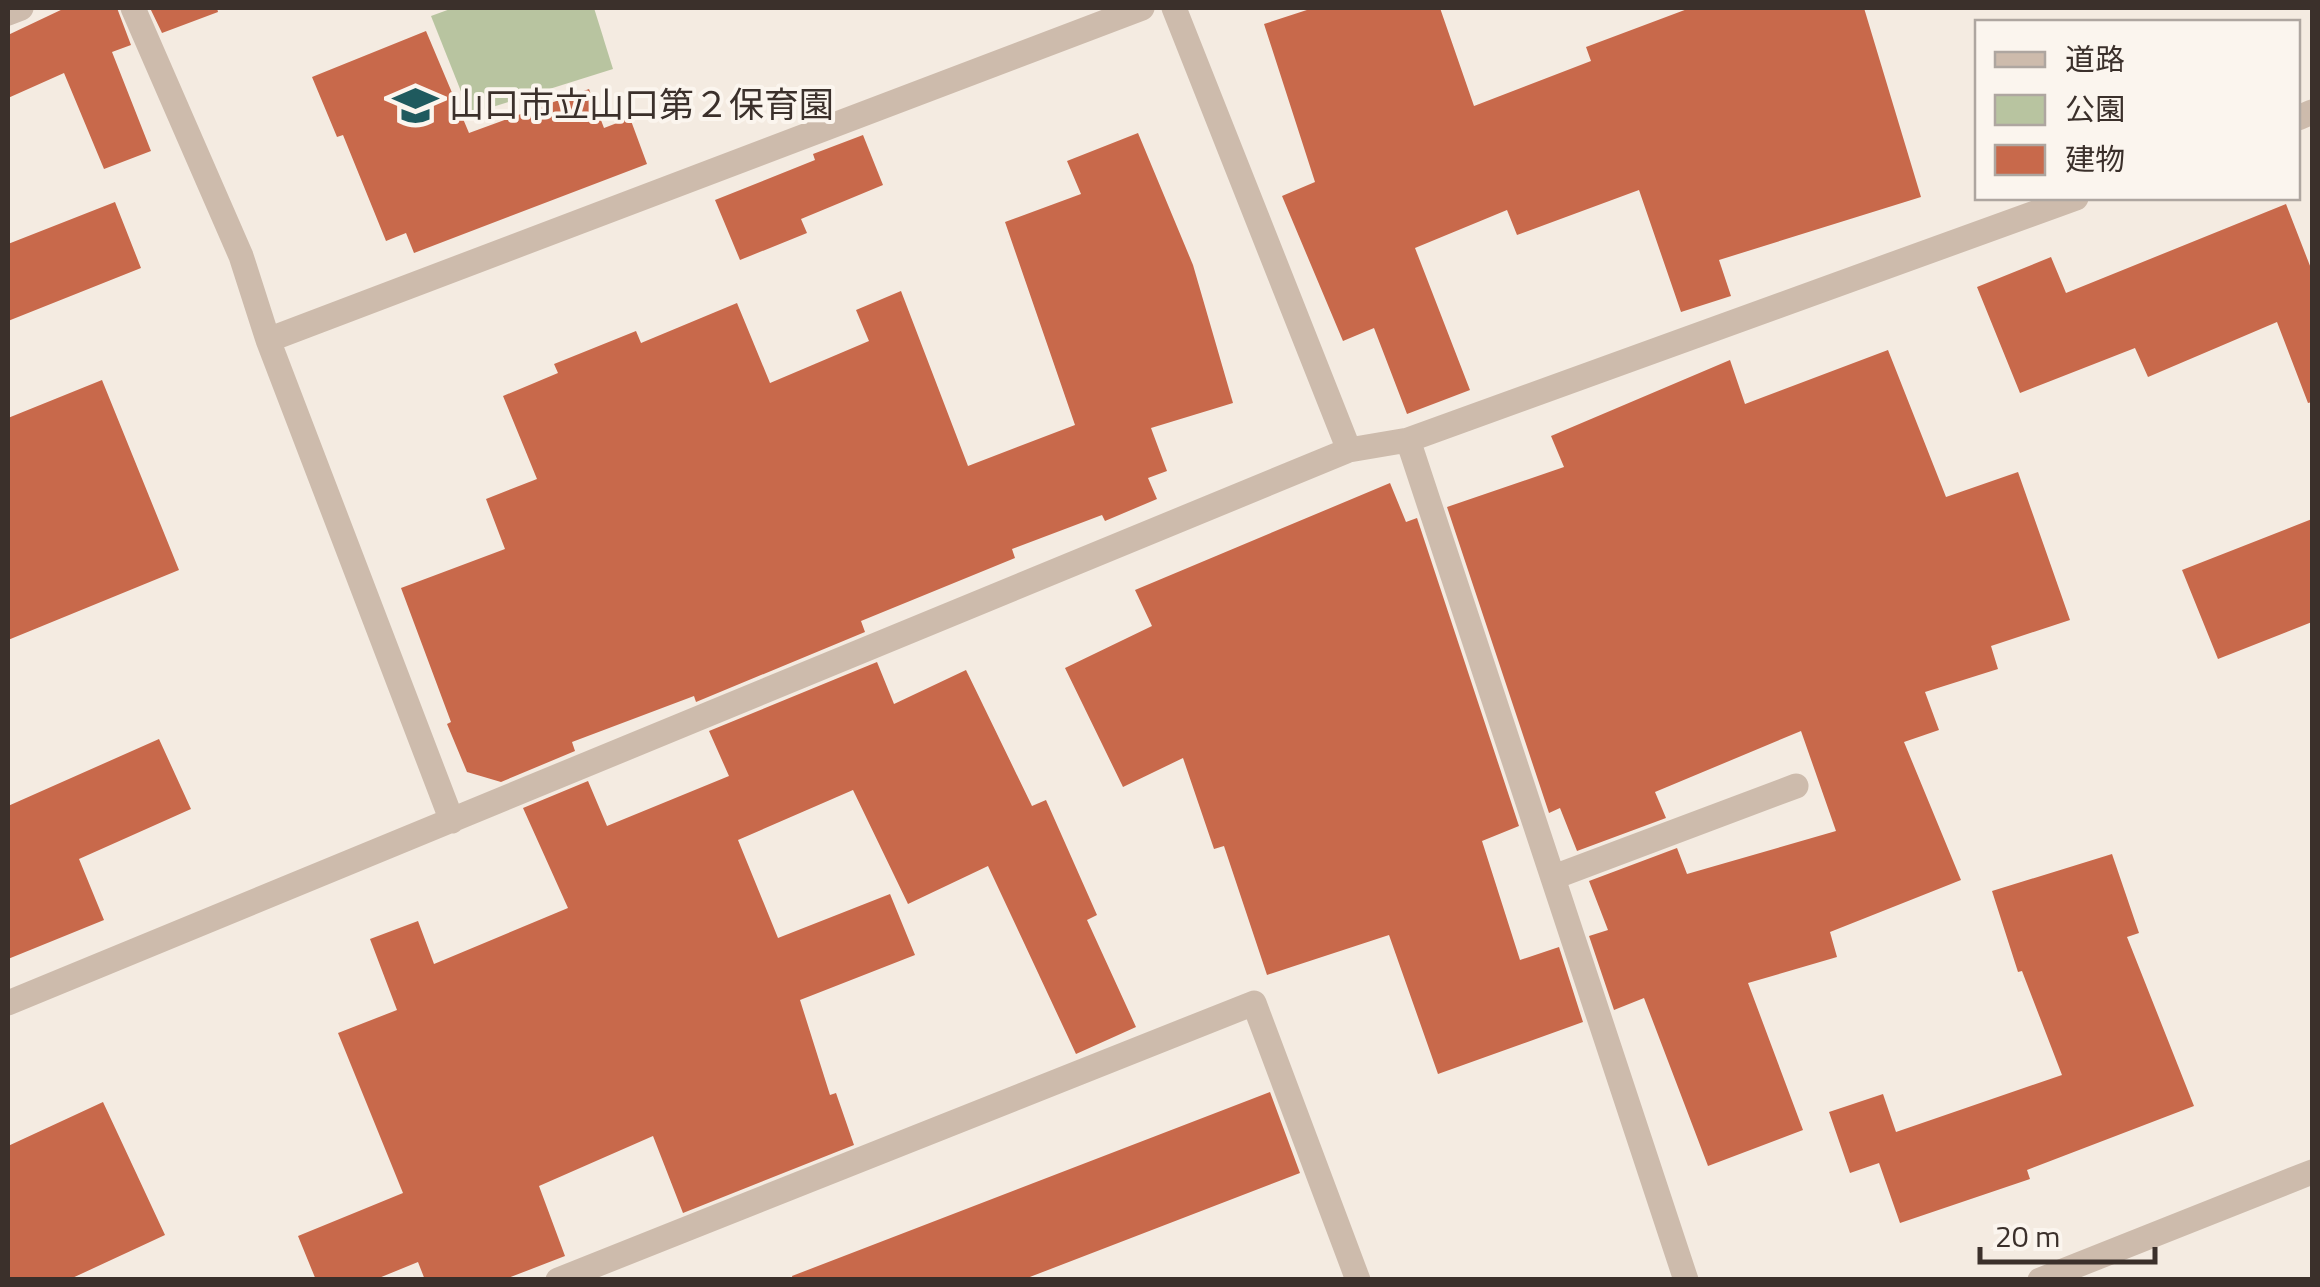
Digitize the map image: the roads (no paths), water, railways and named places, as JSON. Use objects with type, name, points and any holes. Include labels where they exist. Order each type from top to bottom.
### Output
[{"type":"street","points":[[8,14],[21,8]]},
{"type":"street","points":[[133,8],[241,256],[268,340],[452,821]]},
{"type":"street","points":[[268,340],[1142,8]]},
{"type":"street","points":[[1174,8],[1350,450]]},
{"type":"street","points":[[8,1003],[1350,450],[1408,440],[2070,200]]},
{"type":"street","points":[[1408,440],[1686,1280]]},
{"type":"street","points":[[1554,877],[1796,786]]},
{"type":"street","points":[[558,1280],[1254,1003],[1358,1280]]},
{"type":"street","points":[[2040,1280],[2312,1172]]},
{"type":"place","name":"山口市立山口第２保育園","points":[[416,105]]}]
